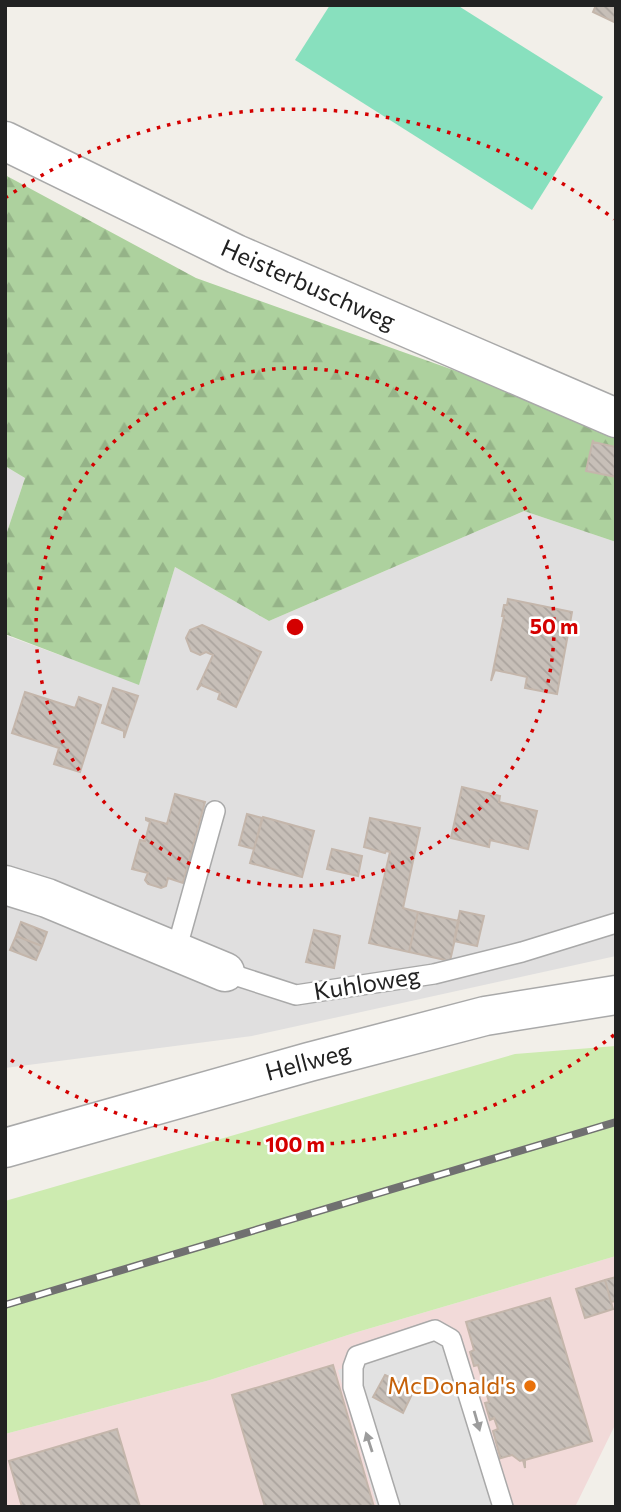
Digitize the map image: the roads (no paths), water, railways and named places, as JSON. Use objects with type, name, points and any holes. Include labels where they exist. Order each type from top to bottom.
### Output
[{"type":"street","name":"Heisterbuschweg","points":[[5,141],[236,254],[616,418]]},
{"type":"street","name":"Kuhloweg","points":[[5,885],[47,898],[225,971]]},
{"type":"street","name":"Hellweg","points":[[5,1148],[309,1062],[485,1016],[616,995]]},
{"type":"lane","points":[[176,951],[215,811]]},
{"type":"lane","name":"Kuhloweg","points":[[225,971],[296,995],[434,974],[522,952],[616,923]]},
{"type":"lane","points":[[390,1507],[353,1387],[353,1367],[357,1356],[435,1330],[451,1339],[503,1507]]},
{"type":"railway","points":[[5,1305],[616,1122]]},
{"type":"place","name":"McDonald's","points":[[530,1386]]}]
